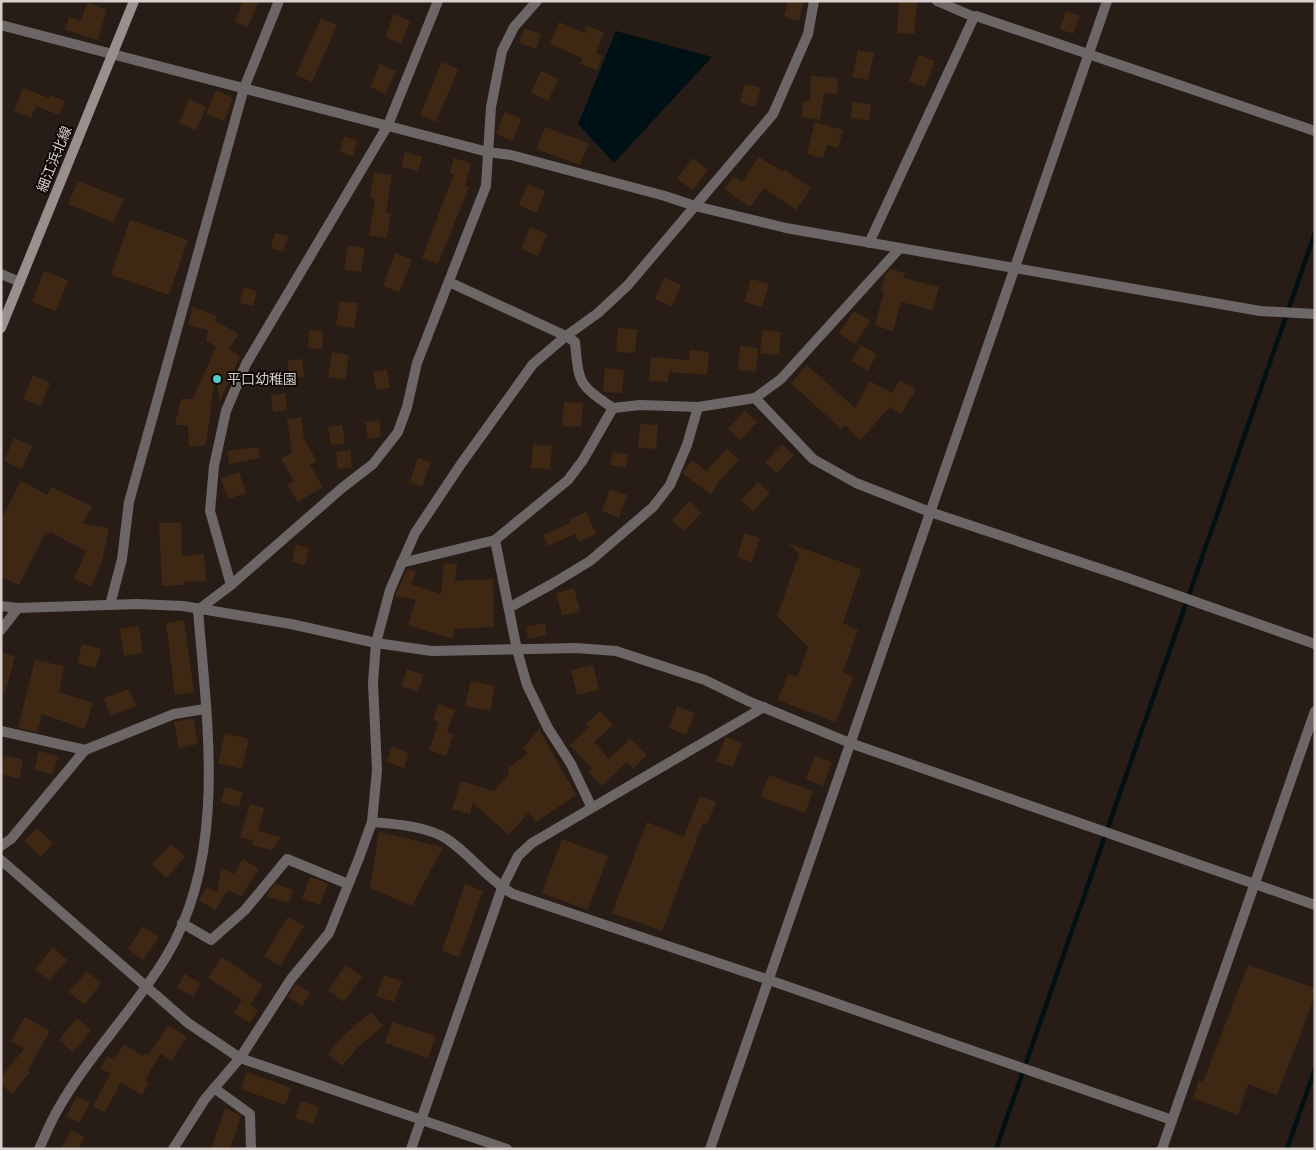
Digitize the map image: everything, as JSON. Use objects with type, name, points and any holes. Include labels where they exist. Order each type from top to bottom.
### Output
[{"type":"main road","name":"細江浜北線","points":[[1,328],[134,1]]},
{"type":"street","points":[[110,605],[122,559],[129,502],[244,88],[279,1]]},
{"type":"street","points":[[231,586],[210,511],[214,466],[226,411],[246,364],[388,125],[438,1]]},
{"type":"street","points":[[198,610],[231,586],[342,488],[373,464],[398,432],[407,407],[417,363],[486,186],[491,107],[502,51],[514,27],[537,1]]},
{"type":"street","points":[[173,1149],[214,1088],[240,1058],[291,979],[329,934],[372,822],[377,770],[373,683],[376,643],[390,590],[415,534],[461,464],[533,364],[566,336],[598,313],[628,285],[773,114],[808,34],[814,1]]},
{"type":"street","points":[[937,1],[974,17],[976,16],[1315,131]]},
{"type":"street","points":[[710,1149],[1107,1]]},
{"type":"street","points":[[869,243],[974,17]]},
{"type":"street","points":[[3,29],[112,53],[488,152],[521,157],[695,206],[786,228],[1260,311],[1315,314]]},
{"type":"street","points":[[449,282],[566,336],[575,342],[578,374],[586,389],[612,408],[640,405],[698,407],[755,398],[781,379],[899,249]]},
{"type":"street","points":[[1,274],[20,282]]},
{"type":"street","points":[[755,398],[812,459],[856,483],[930,512],[1315,644]]},
{"type":"street","points":[[510,606],[590,561],[653,508],[670,486],[687,445],[698,407]]},
{"type":"street","points":[[402,563],[495,540],[568,480],[583,460],[612,408]]},
{"type":"street","points":[[495,540],[510,606],[517,650],[527,686],[544,720],[571,764],[591,806]]},
{"type":"street","points":[[1,606],[18,608],[110,605],[183,606],[198,610],[246,616],[376,643],[432,651],[576,648],[616,651],[705,680],[850,743],[1315,905]]},
{"type":"street","points":[[1,630],[18,608]]},
{"type":"street","points":[[39,1149],[57,1111],[166,956],[182,923],[198,879],[205,830],[207,760],[198,610]]},
{"type":"street","points":[[411,1149],[502,888],[518,856],[532,843],[591,806],[764,707]]},
{"type":"street","points":[[1,846],[11,840],[85,750],[174,714],[205,709]]},
{"type":"street","points":[[1162,1149],[1315,711]]},
{"type":"street","points":[[1,731],[85,750]]},
{"type":"street","points":[[372,822],[405,825],[446,838],[502,888],[513,894],[769,980],[1172,1120]]},
{"type":"street","points":[[182,923],[211,940],[245,910],[287,859],[348,884]]},
{"type":"street","points":[[1,860],[188,1024],[240,1058],[507,1149]]},
{"type":"street","points":[[214,1088],[250,1114],[251,1149]]},
{"type":"shaded area","points":[[616,31],[712,57],[614,163],[578,124]]},
{"type":"building","points":[[243,1],[259,1],[248,27],[235,22]]},
{"type":"building","points":[[788,1],[804,1],[799,21],[784,17]]},
{"type":"building","points":[[899,1],[917,1],[914,34],[897,33]]},
{"type":"building","points":[[87,3],[107,9],[98,40],[65,30],[69,17],[81,21]]},
{"type":"building","points":[[1066,11],[1080,16],[1073,34],[1060,29]]},
{"type":"building","points":[[394,14],[410,21],[401,44],[385,37]]},
{"type":"building","points":[[321,18],[337,25],[312,82],[296,75]]},
{"type":"building","points":[[559,22],[585,33],[587,26],[604,32],[596,54],[602,55],[597,70],[580,64],[582,58],[550,44]]},
{"type":"building","points":[[524,28],[541,34],[536,49],[519,43]]},
{"type":"building","points":[[858,50],[874,53],[868,80],[852,77]]},
{"type":"building","points":[[919,55],[935,61],[925,87],[909,81]]},
{"type":"building","points":[[442,62],[458,69],[436,122],[420,115]]},
{"type":"building","points":[[380,64],[396,71],[386,94],[370,87]]},
{"type":"building","points":[[541,71],[558,79],[548,101],[531,93]]},
{"type":"building","points":[[811,76],[838,78],[837,94],[824,93],[820,120],[801,117],[804,101],[810,101]]},
{"type":"building","points":[[745,84],[761,88],[755,107],[740,102]]},
{"type":"building","points":[[23,88],[49,98],[50,95],[65,101],[59,115],[36,106],[31,118],[14,111]]},
{"type":"building","points":[[216,90],[233,98],[224,121],[206,114]]},
{"type":"building","points":[[189,99],[206,107],[196,130],[179,123]]},
{"type":"building","points":[[853,102],[871,104],[869,121],[851,118]]},
{"type":"building","points":[[505,112],[522,119],[512,141],[496,134]]},
{"type":"building","points":[[815,122],[843,130],[838,148],[827,145],[823,158],[807,154]]},
{"type":"building","points":[[545,127],[589,143],[580,165],[536,149]]},
{"type":"building","points":[[344,137],[357,140],[353,156],[340,152]]},
{"type":"building","points":[[405,152],[422,157],[418,171],[401,167]]},
{"type":"building","points":[[759,157],[783,172],[784,169],[811,188],[796,210],[764,188],[750,207],[724,189],[734,176],[742,182]]},
{"type":"building","points":[[454,158],[471,163],[465,186],[469,187],[438,264],[422,258],[454,174],[450,173]]},
{"type":"building","points":[[693,158],[708,170],[693,190],[677,179]]},
{"type":"building","points":[[374,173],[392,175],[386,213],[391,213],[387,238],[369,235],[375,198],[370,197]]},
{"type":"building","points":[[78,181],[124,199],[114,222],[68,204]]},
{"type":"building","points":[[528,184],[546,191],[536,213],[519,205]]},
{"type":"building","points":[[130,220],[188,240],[169,295],[111,275]]},
{"type":"building","points":[[530,227],[547,234],[538,256],[521,249]]},
{"type":"building","points":[[275,233],[288,236],[283,252],[271,248]]},
{"type":"building","points":[[348,245],[365,248],[361,272],[344,270]]},
{"type":"building","points":[[395,253],[412,260],[399,292],[383,286]]},
{"type":"building","points":[[890,269],[905,273],[903,278],[939,287],[933,310],[901,302],[893,331],[875,326],[884,292],[881,291],[885,275]]},
{"type":"building","points":[[44,271],[68,280],[56,311],[32,302]]},
{"type":"building","points":[[664,277],[681,285],[672,307],[655,299]]},
{"type":"building","points":[[751,279],[769,284],[762,307],[744,302]]},
{"type":"building","points":[[244,287],[257,291],[253,306],[240,303]]},
{"type":"building","points":[[340,301],[358,303],[354,328],[336,325]]},
{"type":"building","points":[[193,307],[216,316],[215,321],[239,334],[229,348],[240,357],[220,401],[215,376],[206,445],[189,447],[188,425],[175,425],[181,399],[193,399],[216,346],[206,341],[208,330],[188,325]]},
{"type":"building","points":[[854,311],[870,321],[855,344],[839,333]]},
{"type":"building","points":[[618,328],[637,329],[635,353],[616,352]]},
{"type":"building","points":[[309,330],[323,331],[322,349],[308,348]]},
{"type":"building","points":[[762,330],[781,332],[779,355],[760,354]]},
{"type":"building","points":[[861,345],[877,354],[868,371],[852,361]]},
{"type":"building","points":[[740,346],[758,348],[756,372],[738,370]]},
{"type":"building","points":[[690,350],[709,352],[707,375],[669,372],[668,382],[649,381],[651,357],[689,360]]},
{"type":"building","points":[[332,352],[349,355],[345,380],[328,377]]},
{"type":"building","points":[[302,359],[304,377],[290,378],[287,361]]},
{"type":"building","points":[[807,365],[855,408],[870,381],[892,393],[900,380],[916,390],[901,414],[890,407],[860,440],[845,425],[841,429],[791,383]]},
{"type":"building","points":[[605,368],[624,370],[622,393],[603,392]]},
{"type":"building","points":[[387,370],[390,388],[376,390],[373,372]]},
{"type":"building","points":[[33,375],[50,383],[41,406],[23,399]]},
{"type":"building","points":[[285,393],[287,410],[273,412],[271,395]]},
{"type":"building","points":[[564,402],[583,403],[581,427],[562,426]]},
{"type":"building","points":[[745,411],[757,422],[740,440],[728,429]]},
{"type":"building","points":[[301,417],[304,439],[317,461],[310,465],[323,487],[298,502],[287,485],[294,481],[281,459],[292,452],[287,419]]},
{"type":"building","points":[[379,420],[381,437],[368,439],[365,422]]},
{"type":"building","points":[[640,424],[658,425],[656,449],[638,447]]},
{"type":"building","points":[[342,425],[345,443],[331,445],[328,427]]},
{"type":"building","points":[[14,438],[32,446],[22,469],[4,461]]},
{"type":"building","points":[[533,444],[552,446],[550,469],[531,468]]},
{"type":"building","points":[[782,444],[794,455],[777,473],[765,463]]},
{"type":"building","points":[[258,447],[260,458],[229,464],[227,451]]},
{"type":"building","points":[[727,449],[739,460],[719,481],[711,495],[682,473],[692,460],[706,471]]},
{"type":"building","points":[[350,450],[352,467],[338,469],[336,452]]},
{"type":"building","points":[[613,452],[628,455],[626,468],[610,465]]},
{"type":"building","points":[[418,458],[431,462],[422,487],[410,482]]},
{"type":"building","points":[[239,472],[246,493],[228,499],[221,479]]},
{"type":"building","points":[[21,481],[48,495],[51,487],[92,506],[83,523],[109,528],[102,561],[91,587],[74,579],[86,551],[50,532],[49,534],[46,532],[19,585],[1,576],[1,519]]},
{"type":"building","points":[[758,482],[770,493],[753,511],[741,500]]},
{"type":"building","points":[[610,489],[627,495],[619,518],[602,511]]},
{"type":"building","points":[[689,501],[701,513],[684,531],[672,520]]},
{"type":"building","points":[[586,512],[596,534],[579,542],[575,534],[548,546],[543,535],[570,523],[569,520]]},
{"type":"building","points":[[159,523],[181,523],[182,556],[204,554],[206,581],[162,586]]},
{"type":"building","points":[[744,533],[760,538],[752,562],[737,557]]},
{"type":"building","points":[[788,543],[861,569],[843,623],[858,630],[843,672],[853,677],[836,722],[778,700],[788,674],[797,677],[808,647],[777,616],[799,554]]},
{"type":"building","points":[[296,545],[309,548],[305,565],[292,562]]},
{"type":"building","points":[[444,563],[457,564],[455,581],[493,579],[494,627],[455,629],[452,639],[408,625],[416,600],[395,596],[407,569],[416,571],[411,584],[441,594]]},
{"type":"building","points":[[574,588],[580,611],[562,616],[556,593]]},
{"type":"building","points":[[184,620],[194,692],[175,695],[166,623]]},
{"type":"building","points":[[545,623],[547,635],[528,639],[526,627]]},
{"type":"building","points":[[139,626],[143,653],[124,656],[120,629]]},
{"type":"building","points":[[82,644],[101,649],[96,668],[77,663]]},
{"type":"building","points":[[1,653],[15,656],[5,693],[1,692]]},
{"type":"building","points":[[35,660],[64,666],[59,692],[93,703],[85,729],[42,714],[37,732],[18,728]]},
{"type":"building","points":[[593,665],[599,690],[577,695],[571,670]]},
{"type":"building","points":[[407,669],[424,675],[418,692],[401,686]]},
{"type":"building","points":[[471,681],[495,686],[490,711],[465,706]]},
{"type":"building","points":[[129,689],[136,706],[110,716],[104,698]]},
{"type":"building","points":[[438,704],[455,710],[447,732],[453,734],[446,756],[429,750],[439,722],[433,719]]},
{"type":"building","points":[[677,706],[695,713],[686,735],[669,728]]},
{"type":"building","points":[[600,711],[613,725],[594,742],[609,759],[630,739],[647,755],[633,769],[627,762],[602,786],[589,772],[592,769],[570,745],[589,727],[586,724]]},
{"type":"building","points":[[193,718],[198,744],[179,748],[174,722]]},
{"type":"building","points":[[539,729],[576,795],[536,822],[529,812],[509,835],[473,803],[470,814],[452,809],[461,781],[494,791],[509,774],[508,768],[528,754],[523,748]]},
{"type":"building","points":[[225,733],[249,739],[242,769],[218,763]]},
{"type":"building","points":[[726,737],[742,743],[733,767],[716,761]]},
{"type":"building","points":[[392,746],[409,753],[404,768],[387,762]]},
{"type":"building","points":[[39,751],[58,756],[53,774],[34,770]]},
{"type":"building","points":[[4,755],[23,760],[19,779],[1,774]]},
{"type":"building","points":[[815,756],[832,762],[823,786],[806,779]]},
{"type":"building","points":[[769,775],[813,791],[805,813],[761,797]]},
{"type":"building","points":[[225,787],[243,792],[239,807],[221,802]]},
{"type":"building","points":[[700,796],[716,802],[707,825],[703,823],[662,931],[612,913],[647,822],[684,837]]},
{"type":"building","points":[[250,804],[264,808],[258,831],[281,837],[272,850],[252,845],[254,841],[240,837]]},
{"type":"building","points":[[37,828],[53,843],[41,857],[24,841]]},
{"type":"building","points":[[379,832],[443,847],[412,906],[370,888]]},
{"type":"building","points":[[562,839],[608,856],[588,910],[542,893]]},
{"type":"building","points":[[171,844],[185,857],[166,878],[152,864]]},
{"type":"building","points":[[243,859],[259,869],[241,896],[228,890],[213,913],[214,909],[199,900],[207,887],[217,893],[221,868],[234,874]]},
{"type":"building","points":[[310,877],[328,883],[320,905],[302,899]]},
{"type":"building","points":[[275,884],[293,890],[289,903],[266,896]]},
{"type":"building","points":[[465,884],[483,891],[459,957],[442,951]]},
{"type":"building","points":[[288,917],[304,926],[280,966],[264,956]]},
{"type":"building","points":[[143,926],[159,937],[143,960],[128,949]]},
{"type":"building","points":[[53,947],[67,960],[49,981],[35,969]]},
{"type":"building","points":[[222,957],[263,985],[250,1005],[208,978]]},
{"type":"building","points":[[346,965],[362,977],[354,988],[350,986],[353,990],[344,1002],[328,990]]},
{"type":"building","points":[[1248,965],[1315,988],[1315,996],[1277,1095],[1248,1084],[1238,1115],[1193,1098],[1199,1080],[1203,1082]]},
{"type":"building","points":[[87,971],[101,983],[84,1005],[69,992]]},
{"type":"building","points":[[185,974],[201,984],[193,997],[177,987]]},
{"type":"building","points":[[384,975],[402,981],[394,1002],[376,996]]},
{"type":"building","points":[[296,984],[310,993],[302,1006],[288,997]]},
{"type":"building","points":[[242,1000],[258,1010],[250,1023],[234,1013]]},
{"type":"building","points":[[371,1012],[383,1026],[358,1047],[342,1066],[328,1054],[344,1035]]},
{"type":"building","points":[[25,1017],[50,1031],[28,1070],[30,1072],[12,1094],[1,1084],[1,1077],[24,1049],[11,1041]]},
{"type":"building","points":[[77,1018],[91,1031],[73,1052],[59,1040]]},
{"type":"building","points":[[392,1022],[436,1036],[428,1058],[385,1043]]},
{"type":"building","points":[[169,1025],[187,1037],[171,1061],[161,1053],[145,1080],[149,1082],[142,1095],[121,1082],[105,1112],[93,1106],[110,1074],[101,1068],[108,1056],[114,1060],[124,1044],[143,1056],[145,1053],[148,1055]]},
{"type":"building","points":[[247,1072],[291,1088],[285,1105],[241,1089]]},
{"type":"building","points":[[77,1096],[90,1103],[79,1123],[66,1116]]},
{"type":"building","points":[[301,1101],[319,1107],[313,1124],[295,1118]]},
{"type":"building","points":[[225,1108],[241,1116],[230,1149],[211,1149]]},
{"type":"building","points":[[71,1130],[84,1137],[78,1149],[61,1149]]},
{"type":"waterway","points":[[996,1149],[1315,233]]},
{"type":"waterway","points":[[1287,1149],[1315,1069]]},
{"type":"place","name":"平口幼稚園","points":[[217,379]]}]
